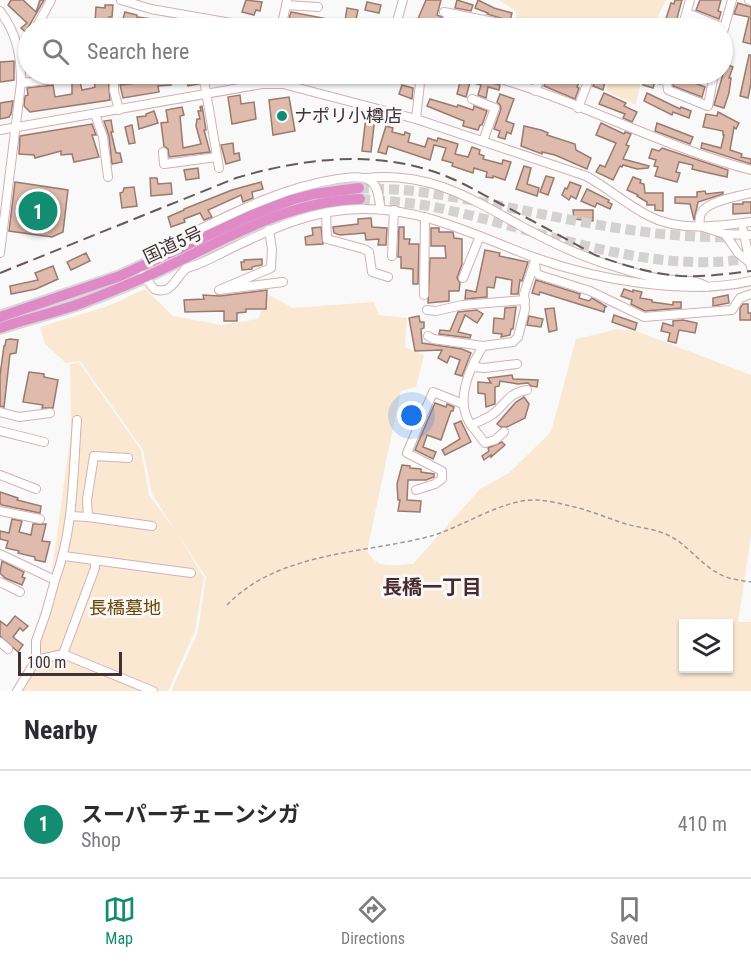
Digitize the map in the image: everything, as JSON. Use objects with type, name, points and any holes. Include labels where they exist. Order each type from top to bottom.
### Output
[{"type":"highway","name":"国道5号","points":[[0,328],[80,303],[250,216],[291,200],[314,194],[362,188]]},
{"type":"highway","name":"国道5号","points":[[0,318],[145,269],[295,209],[335,200],[362,188]]},
{"type":"street","points":[[41,18],[51,0]]},
{"type":"street","points":[[121,0],[152,4],[195,18]]},
{"type":"street","points":[[398,18],[403,0]]},
{"type":"street","points":[[685,18],[690,0]]},
{"type":"street","points":[[727,18],[732,0]]},
{"type":"street","points":[[282,18],[286,3],[318,7]]},
{"type":"street","points":[[0,11],[18,43]]},
{"type":"street","points":[[446,18],[447,13],[473,18]]},
{"type":"street","points":[[687,13],[696,18]]},
{"type":"street","points":[[0,253],[3,208],[21,84]]},
{"type":"street","points":[[114,84],[119,110]]},
{"type":"street","points":[[204,84],[219,168]]},
{"type":"street","points":[[0,130],[262,84],[282,84],[416,119],[586,176],[652,218],[699,226],[747,222],[750,265]]},
{"type":"street","points":[[416,119],[420,84]]},
{"type":"street","points":[[514,84],[673,146],[751,170]]},
{"type":"street","points":[[535,91],[538,84]]},
{"type":"street","points":[[578,108],[587,84]]},
{"type":"street","points":[[667,84],[668,90],[708,106],[712,84]]},
{"type":"street","points":[[472,99],[495,108],[483,141]]},
{"type":"street","points":[[95,114],[103,137],[108,177]]},
{"type":"street","points":[[164,152],[164,164],[217,157]]},
{"type":"street","points":[[362,188],[388,176],[415,179],[441,186],[461,193],[586,257],[661,279],[699,282],[707,287]]},
{"type":"street","points":[[362,188],[373,183],[381,210]]},
{"type":"street","points":[[699,226],[700,214],[705,207],[751,193]]},
{"type":"street","points":[[145,269],[154,289],[165,290],[170,288],[180,273],[187,268],[269,230],[312,216],[362,209],[394,210],[425,217],[480,236],[536,260],[573,270],[627,280],[656,285],[707,287],[751,281]]},
{"type":"street","points":[[392,256],[394,210]]},
{"type":"street","points":[[326,213],[327,239],[369,252],[372,272],[388,276]]},
{"type":"street","points":[[424,295],[425,217]]},
{"type":"street","points":[[699,226],[725,234],[747,234]]},
{"type":"street","points":[[269,230],[272,249],[271,268],[219,290],[282,282]]},
{"type":"street","points":[[725,234],[738,254],[750,265]]},
{"type":"street","points":[[463,278],[480,236]]},
{"type":"street","points":[[536,260],[536,272],[539,274],[590,291],[644,317],[732,310],[740,298],[751,294]]},
{"type":"street","points":[[428,336],[433,339],[483,346],[513,342],[518,337],[525,309],[524,294],[536,260]]},
{"type":"street","points":[[427,310],[436,311],[462,305],[525,300]]},
{"type":"street","points":[[483,346],[466,380],[463,404],[465,416],[485,443],[495,440],[504,432]]},
{"type":"street","points":[[474,367],[517,364]]},
{"type":"street","points":[[471,425],[492,414],[508,398],[527,390]]},
{"type":"street","points":[[416,490],[442,479],[442,471],[407,453],[433,392],[463,404]]},
{"type":"street","points":[[0,412],[19,417],[50,413]]},
{"type":"street","points":[[17,691],[36,660],[36,641],[64,556],[70,516],[77,420]]},
{"type":"street","points":[[0,430],[44,442]]},
{"type":"street","points":[[88,517],[87,500],[94,456],[128,458]]},
{"type":"street","points":[[0,475],[36,489]]},
{"type":"street","points":[[0,511],[40,519]]},
{"type":"street","points":[[70,516],[152,526]]},
{"type":"street","points":[[0,554],[55,580]]},
{"type":"street","points":[[64,556],[191,573]]},
{"type":"street","points":[[63,654],[95,568],[95,561]]},
{"type":"street","points":[[0,582],[20,592]]},
{"type":"street","points":[[0,642],[8,649]]},
{"type":"street","points":[[36,660],[63,654],[153,691]]},
{"type":"path","points":[[227,605],[242,590],[263,577],[309,561],[350,550],[432,536],[509,505],[537,500],[572,506],[605,518],[668,535],[716,572],[728,578],[751,582]]},
{"type":"green space","points":[[499,0],[666,0],[657,18],[516,18],[516,11]]},
{"type":"green space","points":[[608,84],[640,84],[636,105],[606,91]]},
{"type":"green space","name":"長橋墓地","points":[[145,289],[173,316],[222,325],[258,319],[269,295],[293,308],[374,302],[379,315],[407,318],[405,347],[424,355],[416,387],[401,391],[367,551],[376,561],[387,565],[413,564],[480,489],[509,473],[551,432],[576,339],[615,329],[636,331],[751,375],[751,536],[738,622],[751,622],[751,691],[171,691],[198,632],[206,577],[179,536],[204,578],[195,631],[168,691],[14,691],[40,639],[59,575],[52,571],[71,433],[70,364],[79,362],[141,450],[149,495],[175,530],[152,494],[143,450],[80,361],[66,363],[45,344],[40,327],[108,306]]},
{"type":"building","points":[[11,0],[23,0],[36,12],[40,0],[44,0],[34,18],[22,18],[8,5]]},
{"type":"building","points":[[246,0],[262,2],[260,11],[256,10],[254,15],[242,12]]},
{"type":"building","points":[[426,0],[441,0],[437,15],[442,18],[418,18]]},
{"type":"building","points":[[457,0],[473,5],[471,11],[455,8]]},
{"type":"building","points":[[478,0],[512,13],[511,18],[500,18],[475,8]]},
{"type":"building","points":[[675,0],[682,0],[677,18],[666,18],[671,3],[674,4]]},
{"type":"building","points":[[700,0],[721,0],[718,11],[721,12],[719,18],[696,10]]},
{"type":"building","points":[[367,2],[381,5],[379,13],[365,10]]},
{"type":"building","points":[[738,3],[751,7],[751,44],[743,42],[749,17],[734,14]]},
{"type":"building","points":[[105,5],[113,5],[112,17],[95,18],[96,7],[105,8]]},
{"type":"building","points":[[347,8],[358,10],[356,18],[346,18]]},
{"type":"building","points":[[125,12],[144,18],[123,18]]},
{"type":"building","points":[[291,12],[323,18],[289,18]]},
{"type":"building","points":[[749,55],[751,55],[751,83],[748,98],[740,96]]},
{"type":"building","points":[[14,61],[14,80],[0,82],[0,62]]},
{"type":"building","points":[[72,84],[80,84],[82,90],[95,87],[95,84],[109,84],[110,100],[30,112],[24,106],[25,96],[28,95],[27,88],[53,85],[55,97],[72,94]]},
{"type":"building","points":[[460,84],[469,84],[466,97],[457,94]]},
{"type":"building","points":[[477,84],[500,85],[499,90],[488,87],[486,98],[478,95],[481,85]]},
{"type":"building","points":[[545,84],[578,84],[577,87],[579,88],[575,99],[544,86]]},
{"type":"building","points":[[594,84],[604,84],[603,90],[593,86]]},
{"type":"building","points":[[643,84],[654,84],[653,88]]},
{"type":"building","points":[[674,84],[698,84],[705,87],[702,97],[673,86]]},
{"type":"building","points":[[720,84],[730,84],[724,108],[714,105]]},
{"type":"building","points":[[120,85],[171,85],[158,86],[159,92],[123,98]]},
{"type":"building","points":[[402,85],[413,88],[412,99],[399,94]]},
{"type":"building","points":[[604,93],[626,103],[624,106],[637,112],[632,122],[623,118],[625,114],[599,104]]},
{"type":"building","points":[[647,93],[680,109],[681,107],[691,111],[689,118],[673,112],[672,115],[644,101]]},
{"type":"building","points":[[500,94],[514,99],[506,121],[514,124],[511,134],[507,132],[505,139],[498,137],[500,131],[494,129],[501,109],[497,102]]},
{"type":"building","points":[[240,95],[241,104],[254,102],[256,119],[232,124],[228,97]]},
{"type":"building","name":"ナポリ小樽店","points":[[289,97],[295,131],[273,135],[269,100]]},
{"type":"building","points":[[430,99],[457,107],[458,105],[473,110],[474,106],[487,111],[478,130],[463,126],[464,121],[427,106]]},
{"type":"building","points":[[13,101],[9,117],[0,119],[0,103]]},
{"type":"building","points":[[202,106],[206,130],[204,130],[210,152],[169,157],[168,149],[164,146],[161,123],[168,122],[166,110],[182,107],[184,115],[180,116],[183,148],[201,144],[196,126],[197,119],[200,119],[198,111],[201,111]]},
{"type":"building","points":[[154,111],[158,123],[139,129],[137,117],[146,116]]},
{"type":"building","points":[[718,112],[739,123],[736,129],[734,127],[730,150],[742,154],[741,157],[751,159],[751,164],[701,148],[702,143],[721,148],[723,131],[703,127],[706,114],[717,116]]},
{"type":"building","points":[[366,116],[375,117],[371,152],[362,151]]},
{"type":"building","points":[[111,120],[116,153],[120,153],[122,162],[112,164],[109,136],[104,121]]},
{"type":"building","points":[[601,123],[624,134],[625,132],[631,134],[623,159],[649,166],[648,168],[620,166],[613,180],[596,172],[600,165],[605,167],[616,143],[596,135]]},
{"type":"building","points":[[657,123],[693,137],[690,144],[655,131]]},
{"type":"building","points":[[92,124],[96,135],[92,135],[99,157],[74,162],[72,154],[61,155],[61,151],[35,158],[34,155],[19,154],[20,136]]},
{"type":"building","points":[[132,125],[135,143],[129,144],[125,127]]},
{"type":"building","points":[[386,126],[393,128],[392,132],[410,134],[408,142],[425,147],[428,138],[437,141],[438,138],[458,144],[455,154],[468,157],[472,147],[480,150],[479,154],[484,156],[483,159],[502,164],[503,160],[511,162],[505,180],[493,176],[493,178],[486,177],[487,172],[474,168],[473,173],[452,166],[453,163],[442,160],[446,148],[434,145],[430,160],[388,146],[386,154],[378,152]]},
{"type":"building","points":[[524,126],[541,130],[548,133],[547,135],[575,144],[576,150],[591,158],[587,169],[555,155],[542,152],[542,154],[521,146]]},
{"type":"building","points":[[233,143],[234,154],[239,153],[240,160],[226,164],[221,145]]},
{"type":"building","points":[[662,148],[728,170],[727,177],[692,169],[693,165],[679,162],[676,172],[680,173],[677,182],[655,176],[658,167],[654,166],[656,160],[649,158],[652,149],[659,151]]},
{"type":"building","points":[[524,166],[531,168],[527,184],[539,188],[537,196],[516,189]]},
{"type":"building","points":[[198,168],[199,178],[186,180],[184,170]]},
{"type":"building","points":[[546,176],[554,178],[548,195],[540,192]]},
{"type":"building","points":[[633,177],[644,184],[645,193],[663,193],[663,211],[655,210],[655,205],[647,205],[647,202],[638,195],[627,190]]},
{"type":"building","points":[[150,178],[157,178],[158,184],[171,183],[172,194],[151,196]]},
{"type":"building","points":[[15,182],[68,190],[63,232],[52,237],[9,231]]},
{"type":"building","points":[[261,182],[263,189],[252,192],[253,198],[243,202],[241,195],[208,210],[212,217],[204,220],[200,213],[171,227],[168,217],[184,209],[232,190]]},
{"type":"building","points":[[570,182],[581,186],[576,199],[571,196],[569,200],[562,195]]},
{"type":"building","points":[[134,187],[137,206],[122,208],[120,193],[124,188]]},
{"type":"building","points":[[587,189],[609,200],[608,202],[612,204],[610,209],[597,203],[595,207],[581,201]]},
{"type":"building","points":[[705,191],[706,194],[723,192],[723,194],[698,202],[694,220],[690,204],[675,203],[675,197],[697,197],[697,192]]},
{"type":"building","points":[[743,202],[751,202],[751,213],[733,214],[733,204],[743,204]]},
{"type":"building","points":[[573,210],[593,210],[593,221],[574,219]]},
{"type":"building","points":[[371,218],[372,227],[387,228],[386,245],[378,245],[379,239],[366,240],[365,233],[340,235],[334,233],[333,227],[358,224],[358,219]]},
{"type":"building","points":[[321,227],[323,244],[306,245],[305,237],[313,235],[312,228]]},
{"type":"building","points":[[399,227],[404,227],[404,239],[410,239],[409,244],[419,244],[418,284],[413,284],[413,269],[401,268],[401,257],[398,257]]},
{"type":"building","points":[[431,228],[439,228],[439,232],[453,232],[454,238],[462,239],[462,264],[457,278],[460,283],[459,291],[449,291],[449,301],[428,303],[430,258],[446,258],[445,246],[431,246]]},
{"type":"building","points":[[485,250],[500,253],[499,256],[528,262],[522,281],[520,280],[518,294],[511,294],[512,280],[496,277],[494,288],[487,287],[487,297],[465,299],[466,290],[476,292]]},
{"type":"building","points":[[86,253],[90,261],[71,270],[67,262]]},
{"type":"building","points":[[262,259],[262,265],[242,270],[241,262],[244,260]]},
{"type":"building","points":[[53,266],[58,279],[36,289],[11,294],[10,286],[38,280],[35,273]]},
{"type":"building","points":[[536,280],[580,294],[579,298],[589,301],[592,298],[607,307],[605,306],[604,312],[540,292],[539,295],[532,293]]},
{"type":"building","points":[[624,289],[642,292],[640,298],[652,300],[652,302],[673,305],[673,302],[681,302],[681,308],[645,311],[631,304],[632,300],[621,296]]},
{"type":"building","points":[[267,290],[266,309],[246,309],[246,312],[237,313],[237,321],[224,321],[224,311],[185,312],[184,300],[204,299],[203,295],[220,296]]},
{"type":"building","points":[[728,295],[729,303],[713,306],[713,298]]},
{"type":"building","points":[[743,304],[748,304],[751,320],[740,320],[740,308]]},
{"type":"building","points":[[516,307],[510,335],[501,337],[502,334],[493,333],[494,318],[504,319],[505,308]]},
{"type":"building","points":[[554,308],[557,330],[549,332],[545,309]]},
{"type":"building","points":[[477,310],[483,314],[477,323],[465,315],[458,332],[471,335],[470,338],[439,334],[440,330],[450,331],[458,312]]},
{"type":"building","points":[[614,315],[637,323],[635,330],[612,322]]},
{"type":"building","points":[[419,316],[420,322],[424,322],[424,328],[421,329],[422,343],[462,349],[471,353],[462,376],[455,374],[460,360],[450,356],[447,363],[438,358],[442,350],[415,351],[409,318]]},
{"type":"building","points":[[529,316],[543,319],[541,327],[527,325]]},
{"type":"building","points":[[683,320],[697,323],[695,333],[679,330],[676,343],[668,341],[670,333],[661,331],[663,323],[673,326],[673,321]]},
{"type":"building","points":[[6,340],[18,340],[16,353],[10,354],[4,407],[0,406],[0,375],[4,346]]},
{"type":"building","points":[[29,372],[44,374],[44,377],[58,380],[53,408],[42,408],[43,405],[23,402]]},
{"type":"building","points":[[512,375],[513,379],[538,380],[537,387],[528,383],[500,381],[499,386],[495,387],[495,404],[486,407],[485,394],[478,393],[478,382],[491,383],[488,378]]},
{"type":"building","points":[[524,397],[529,404],[525,418],[507,427],[497,424],[516,402]]},
{"type":"building","points":[[435,403],[454,407],[441,440],[427,435],[423,447],[436,452],[433,459],[415,450]]},
{"type":"building","points":[[461,421],[471,442],[445,455],[442,450],[460,439],[454,424]]},
{"type":"building","points":[[502,442],[505,445],[484,460],[482,456],[489,451],[488,448]]},
{"type":"building","points":[[402,465],[434,474],[434,477],[426,480],[408,480],[407,500],[421,501],[420,512],[398,511],[400,500],[398,500],[397,484]]},
{"type":"building","points":[[0,492],[18,498],[17,500],[41,506],[40,513],[0,504]]},
{"type":"building","points":[[12,519],[22,521],[19,532],[31,535],[33,524],[46,524],[42,541],[50,542],[45,562],[6,548],[8,541],[0,539],[0,531],[9,533]]},
{"type":"building","points":[[2,561],[24,572],[22,577],[25,578],[22,585],[5,578],[0,573]]},
{"type":"building","points":[[15,616],[28,626],[23,631],[20,628],[13,637],[23,645],[18,652],[0,636],[0,621],[7,626]]},
{"type":"tunnel","points":[[359,188],[394,189],[466,199],[581,222],[658,234],[736,237]]},
{"type":"tunnel","points":[[360,199],[429,206],[589,247],[630,255],[671,261],[711,262],[751,258]]},
{"type":"railway","points":[[0,273],[236,178],[290,165],[346,159],[401,163],[455,180],[595,255],[616,262],[670,275],[716,275],[751,271]]},
{"type":"place","name":"ナポリ小樽店","points":[[282,116]]},
{"type":"place","name":"スーパーチェーンシガ","points":[[38,211]]},
{"type":"district","name":"長橋一丁目","points":[[432,587]]}]
